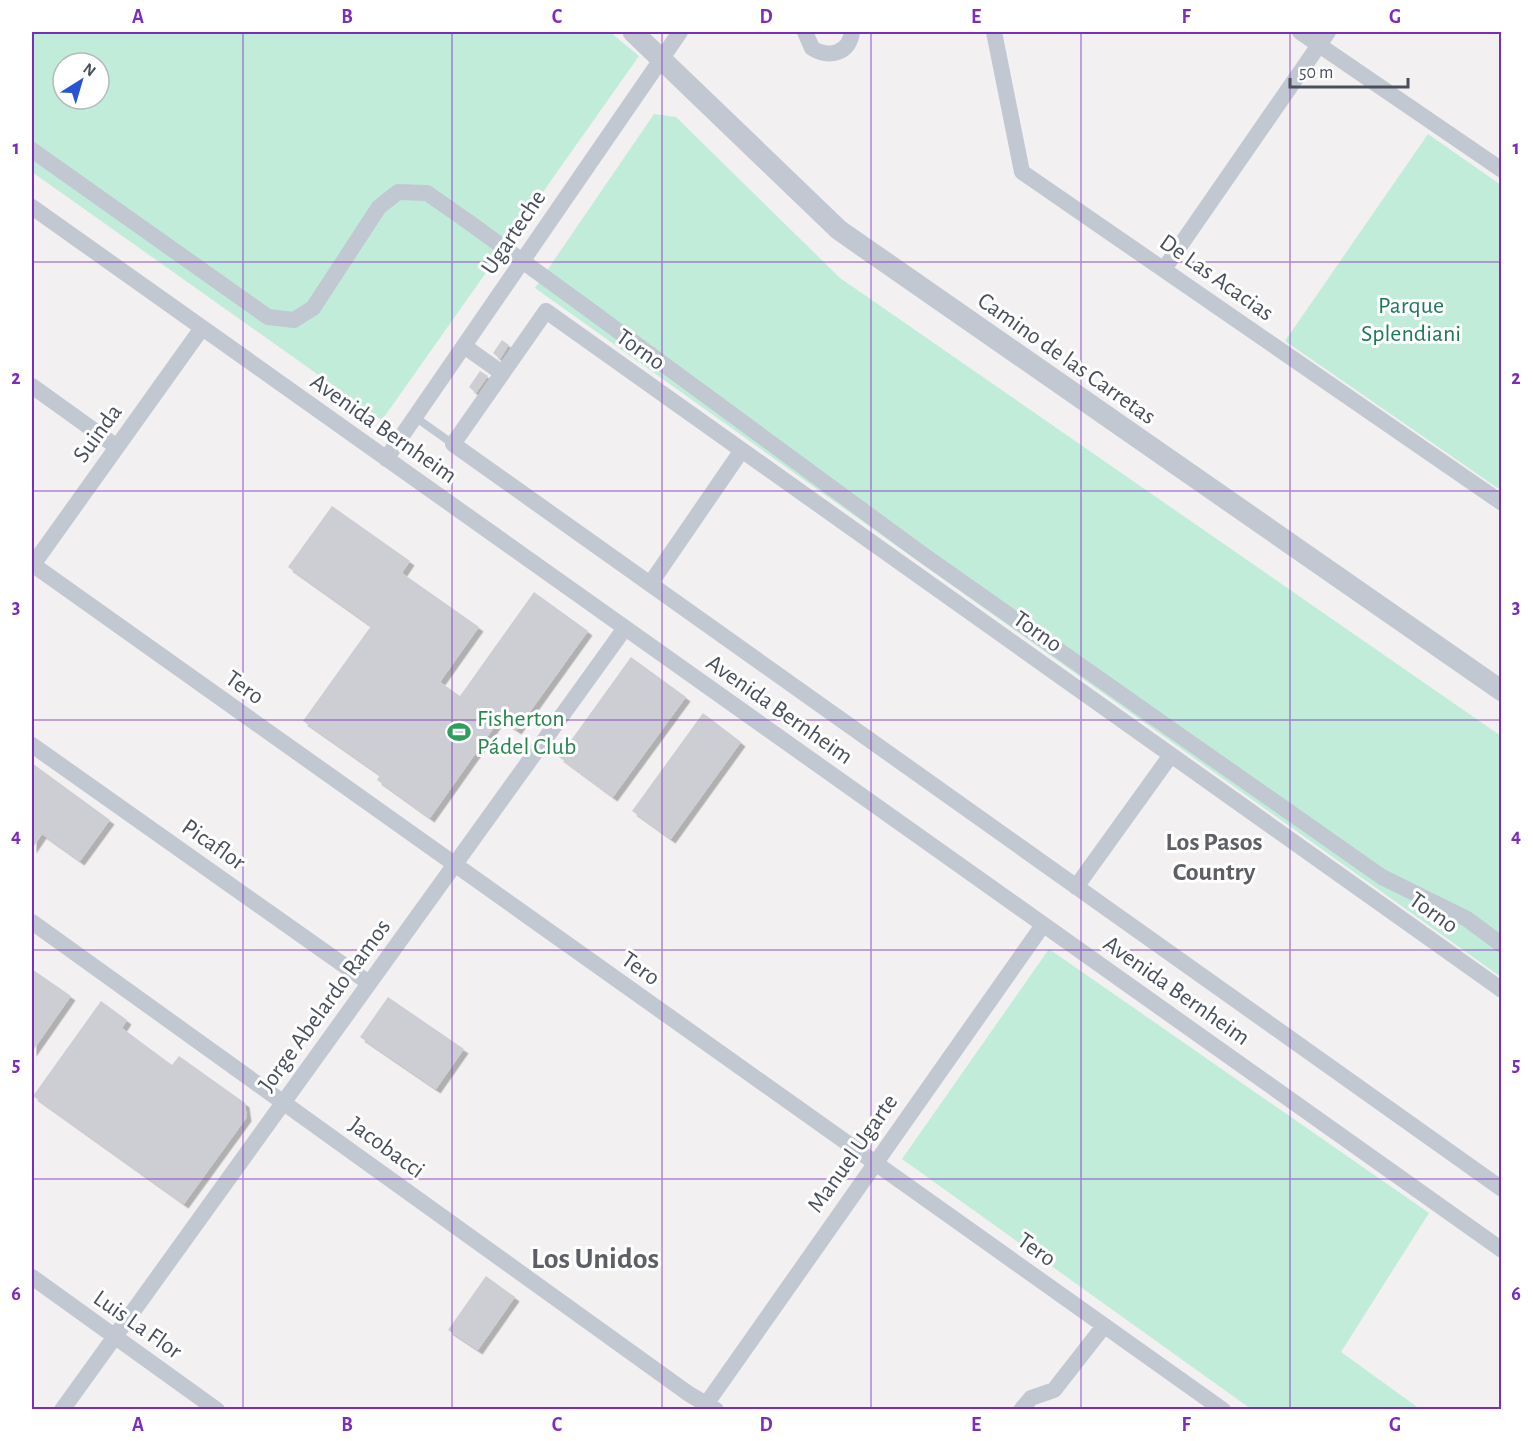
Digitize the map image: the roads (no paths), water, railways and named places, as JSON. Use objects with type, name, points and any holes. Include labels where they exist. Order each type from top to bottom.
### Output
[{"type":"street","name":"Camino de las Carretas","points":[[633,32],[662,57],[839,230],[1502,691]]},
{"type":"street","name":"Ugarteche","points":[[386,459],[680,32]]},
{"type":"street","points":[[805,32],[813,48],[827,54],[842,50],[848,45],[852,32]]},
{"type":"street","name":"De Las Acacias","points":[[994,32],[1022,172],[1499,500]]},
{"type":"street","points":[[1300,32],[1323,38],[1502,170]]},
{"type":"street","points":[[1164,269],[1323,38]]},
{"type":"street","points":[[32,150],[268,317],[294,320],[313,308],[379,207],[398,192],[427,194],[470,223],[922,554],[1181,737],[1382,877],[1467,919],[1502,945]]},
{"type":"street","name":"Avenida Bernheim","points":[[32,207],[1502,1250]]},
{"type":"street","name":"Torno","points":[[502,373],[546,311],[1502,990]]},
{"type":"street","name":"Suinda","points":[[32,565],[202,328]]},
{"type":"street","points":[[464,346],[502,373],[453,444],[1500,1185]]},
{"type":"street","points":[[32,386],[117,447]]},
{"type":"street","points":[[650,584],[742,450]]},
{"type":"street","name":"Tero","points":[[32,565],[1223,1410]]},
{"type":"street","name":"Jorge Abelardo Ramos","points":[[62,1410],[625,628]]},
{"type":"street","name":"Picaflor","points":[[32,745],[369,983]]},
{"type":"street","points":[[1076,887],[1171,755]]},
{"type":"street","name":"Jacobacci","points":[[32,922],[708,1408]]},
{"type":"street","name":"Manuel Ugarte","points":[[708,1408],[873,1163],[1043,925]]},
{"type":"street","name":"Luis La Flor","points":[[32,1278],[217,1410]]},
{"type":"street","points":[[1021,1410],[1031,1398],[1054,1390],[1104,1326]]},
{"type":"lane","points":[[415,417],[453,444]]},
{"type":"place","name":"Fisherton Pádel Club","points":[[459,732]]},
{"type":"district","name":"Los Pasos Country","points":[[1214,856]]},
{"type":"district","name":"Los Unidos","points":[[595,1258]]},
{"type":"park label","name":"Parque Splendiani","points":[[1411,319]]}]
